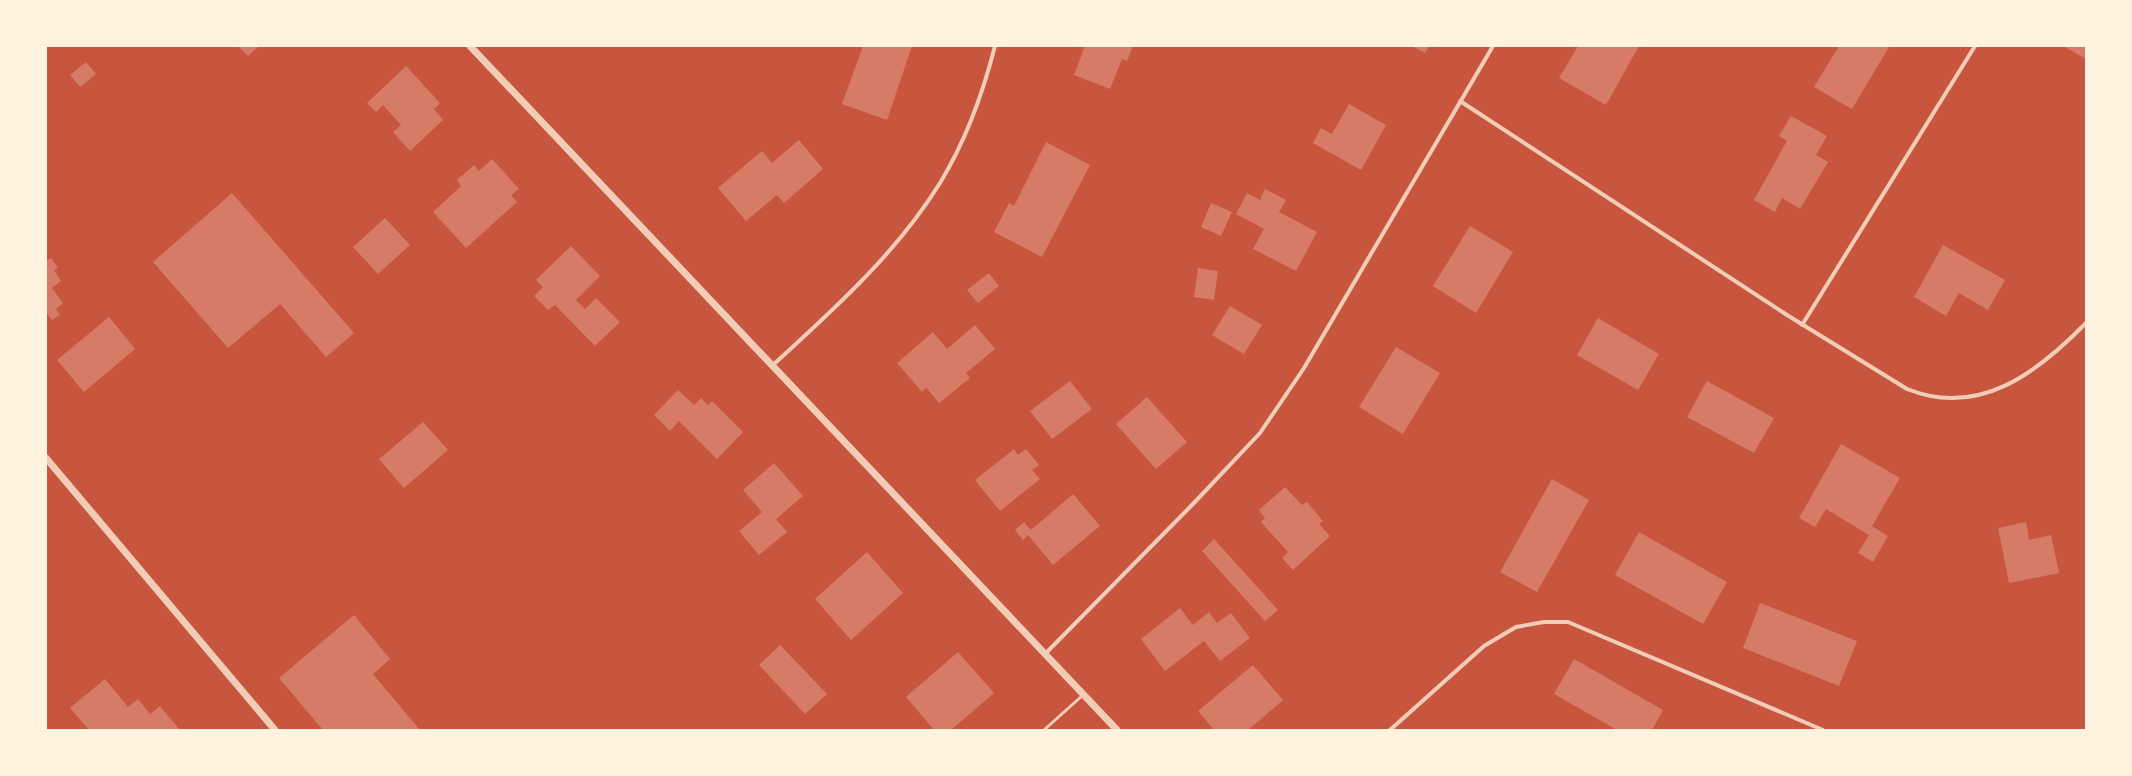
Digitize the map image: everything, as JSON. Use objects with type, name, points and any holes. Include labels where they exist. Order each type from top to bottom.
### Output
[{"type":"street","points":[[470,46],[1117,730]]},
{"type":"street","points":[[773,365],[867,275],[918,215],[940,183],[961,143],[978,101],[995,46]]},
{"type":"street","points":[[1045,654],[1192,505],[1260,433],[1304,368],[1493,46]]},
{"type":"street","points":[[1802,325],[1975,46]]},
{"type":"street","points":[[1460,100],[1802,325],[1907,389],[1925,396],[1961,399],[1997,390],[2049,356],[2086,322]]},
{"type":"street","points":[[46,458],[274,730]]},
{"type":"street","points":[[1390,730],[1484,646],[1516,627],[1544,622],[1568,622],[1823,730]]},
{"type":"lane","points":[[1044,730],[1084,694]]},
{"type":"building","points":[[238,46],[259,46],[248,56]]},
{"type":"building","points":[[863,46],[912,46],[887,120],[842,104]]},
{"type":"building","points":[[1085,46],[1133,46],[1127,61],[1122,59],[1110,89],[1074,75]]},
{"type":"building","points":[[1412,46],[1429,46],[1425,53]]},
{"type":"building","points":[[1578,46],[1639,46],[1606,105],[1559,78]]},
{"type":"building","points":[[1839,46],[1889,47],[1852,109],[1814,87]]},
{"type":"building","points":[[2063,46],[2086,46],[2086,59]]},
{"type":"building","points":[[86,62],[96,74],[80,87],[70,75]]},
{"type":"building","points":[[406,66],[440,103],[434,109],[443,120],[410,151],[393,132],[401,125],[383,105],[376,112],[367,103]]},
{"type":"building","points":[[1349,104],[1386,125],[1361,170],[1313,143],[1321,128],[1332,134]]},
{"type":"building","points":[[1791,116],[1827,136],[1816,155],[1828,162],[1800,209],[1782,198],[1775,212],[1754,200],[1787,141],[1779,136]]},
{"type":"building","points":[[799,140],[823,169],[784,203],[777,195],[746,221],[718,188],[762,151],[772,163]]},
{"type":"building","points":[[1046,142],[1090,165],[1042,257],[994,232],[1009,203],[1014,206]]},
{"type":"building","points":[[492,159],[519,189],[511,195],[517,202],[466,248],[433,212],[461,186],[457,180],[474,165],[479,171]]},
{"type":"building","points":[[1265,189],[1286,200],[1279,212],[1317,232],[1296,271],[1253,249],[1264,229],[1236,214],[1247,193],[1260,200]]},
{"type":"building","points":[[232,193],[354,333],[326,357],[280,304],[228,348],[153,262]]},
{"type":"building","points":[[1211,203],[1232,212],[1221,236],[1201,227]]},
{"type":"building","points":[[385,218],[410,245],[378,274],[353,247]]},
{"type":"building","points":[[1470,226],[1513,252],[1476,313],[1433,286]]},
{"type":"building","points":[[1943,245],[2005,280],[1988,310],[1959,293],[1946,316],[1914,297]]},
{"type":"building","points":[[571,246],[600,276],[576,300],[585,309],[596,298],[620,322],[595,346],[555,305],[548,310],[534,296],[543,287],[536,280]]},
{"type":"building","points":[[51,258],[58,268],[54,270],[61,281],[52,288],[63,303],[56,309],[60,315],[52,320],[46,312],[46,261]]},
{"type":"building","points":[[1198,268],[1218,271],[1214,300],[1194,297]]},
{"type":"building","points":[[989,273],[999,286],[978,303],[967,290]]},
{"type":"building","points":[[1230,306],[1262,325],[1244,354],[1212,335]]},
{"type":"building","points":[[109,317],[135,349],[84,392],[57,360]]},
{"type":"building","points":[[1598,318],[1659,354],[1638,390],[1577,355]]},
{"type":"building","points":[[975,325],[995,349],[966,373],[970,378],[939,403],[926,387],[922,392],[897,363],[933,332],[947,349]]},
{"type":"building","points":[[1396,347],[1440,373],[1403,434],[1359,407]]},
{"type":"building","points":[[1070,381],[1092,409],[1052,439],[1030,411]]},
{"type":"building","points":[[1707,381],[1774,418],[1754,453],[1687,417]]},
{"type":"building","points":[[678,390],[694,405],[701,398],[708,405],[712,401],[743,432],[717,459],[679,421],[670,431],[654,415]]},
{"type":"building","points":[[1147,397],[1187,442],[1156,469],[1116,424]]},
{"type":"building","points":[[423,422],[448,450],[404,488],[379,459]]},
{"type":"building","points":[[1841,444],[1900,478],[1872,526],[1888,536],[1873,562],[1858,553],[1869,535],[1826,509],[1815,527],[1799,518]]},
{"type":"building","points":[[1014,449],[1018,455],[1026,449],[1039,465],[1032,470],[1040,479],[1000,511],[975,480]]},
{"type":"building","points":[[774,463],[803,496],[776,519],[787,532],[759,555],[739,531],[762,512],[743,490]]},
{"type":"building","points":[[1552,479],[1589,500],[1537,592],[1500,572]]},
{"type":"building","points":[[1285,487],[1302,505],[1307,502],[1323,521],[1319,524],[1330,536],[1293,570],[1282,558],[1288,552],[1261,522],[1265,518],[1259,510]]},
{"type":"building","points":[[1073,494],[1100,526],[1053,565],[1028,535],[1023,540],[1015,530],[1024,522],[1031,530]]},
{"type":"building","points":[[2026,522],[2029,540],[2051,535],[2059,573],[2009,583],[1998,528]]},
{"type":"building","points":[[1639,532],[1727,582],[1703,624],[1615,575]]},
{"type":"building","points":[[1214,539],[1278,610],[1265,621],[1202,551]]},
{"type":"building","points":[[867,552],[903,593],[851,640],[815,599]]},
{"type":"building","points":[[1760,603],[1857,641],[1839,686],[1743,648]]},
{"type":"building","points":[[1180,608],[1193,625],[1209,612],[1217,623],[1231,613],[1250,638],[1220,661],[1204,641],[1165,671],[1141,639]]},
{"type":"building","points":[[354,615],[390,659],[373,674],[420,730],[323,730],[279,678]]},
{"type":"building","points":[[780,645],[827,694],[805,714],[759,665]]},
{"type":"building","points":[[958,652],[994,693],[951,730],[934,730],[906,697]]},
{"type":"building","points":[[1574,659],[1663,710],[1652,730],[1617,730],[1554,694]]},
{"type":"building","points":[[1253,665],[1283,700],[1248,730],[1214,730],[1198,711]]},
{"type":"building","points":[[105,679],[128,707],[138,699],[150,714],[160,706],[180,730],[89,730],[70,708]]}]
